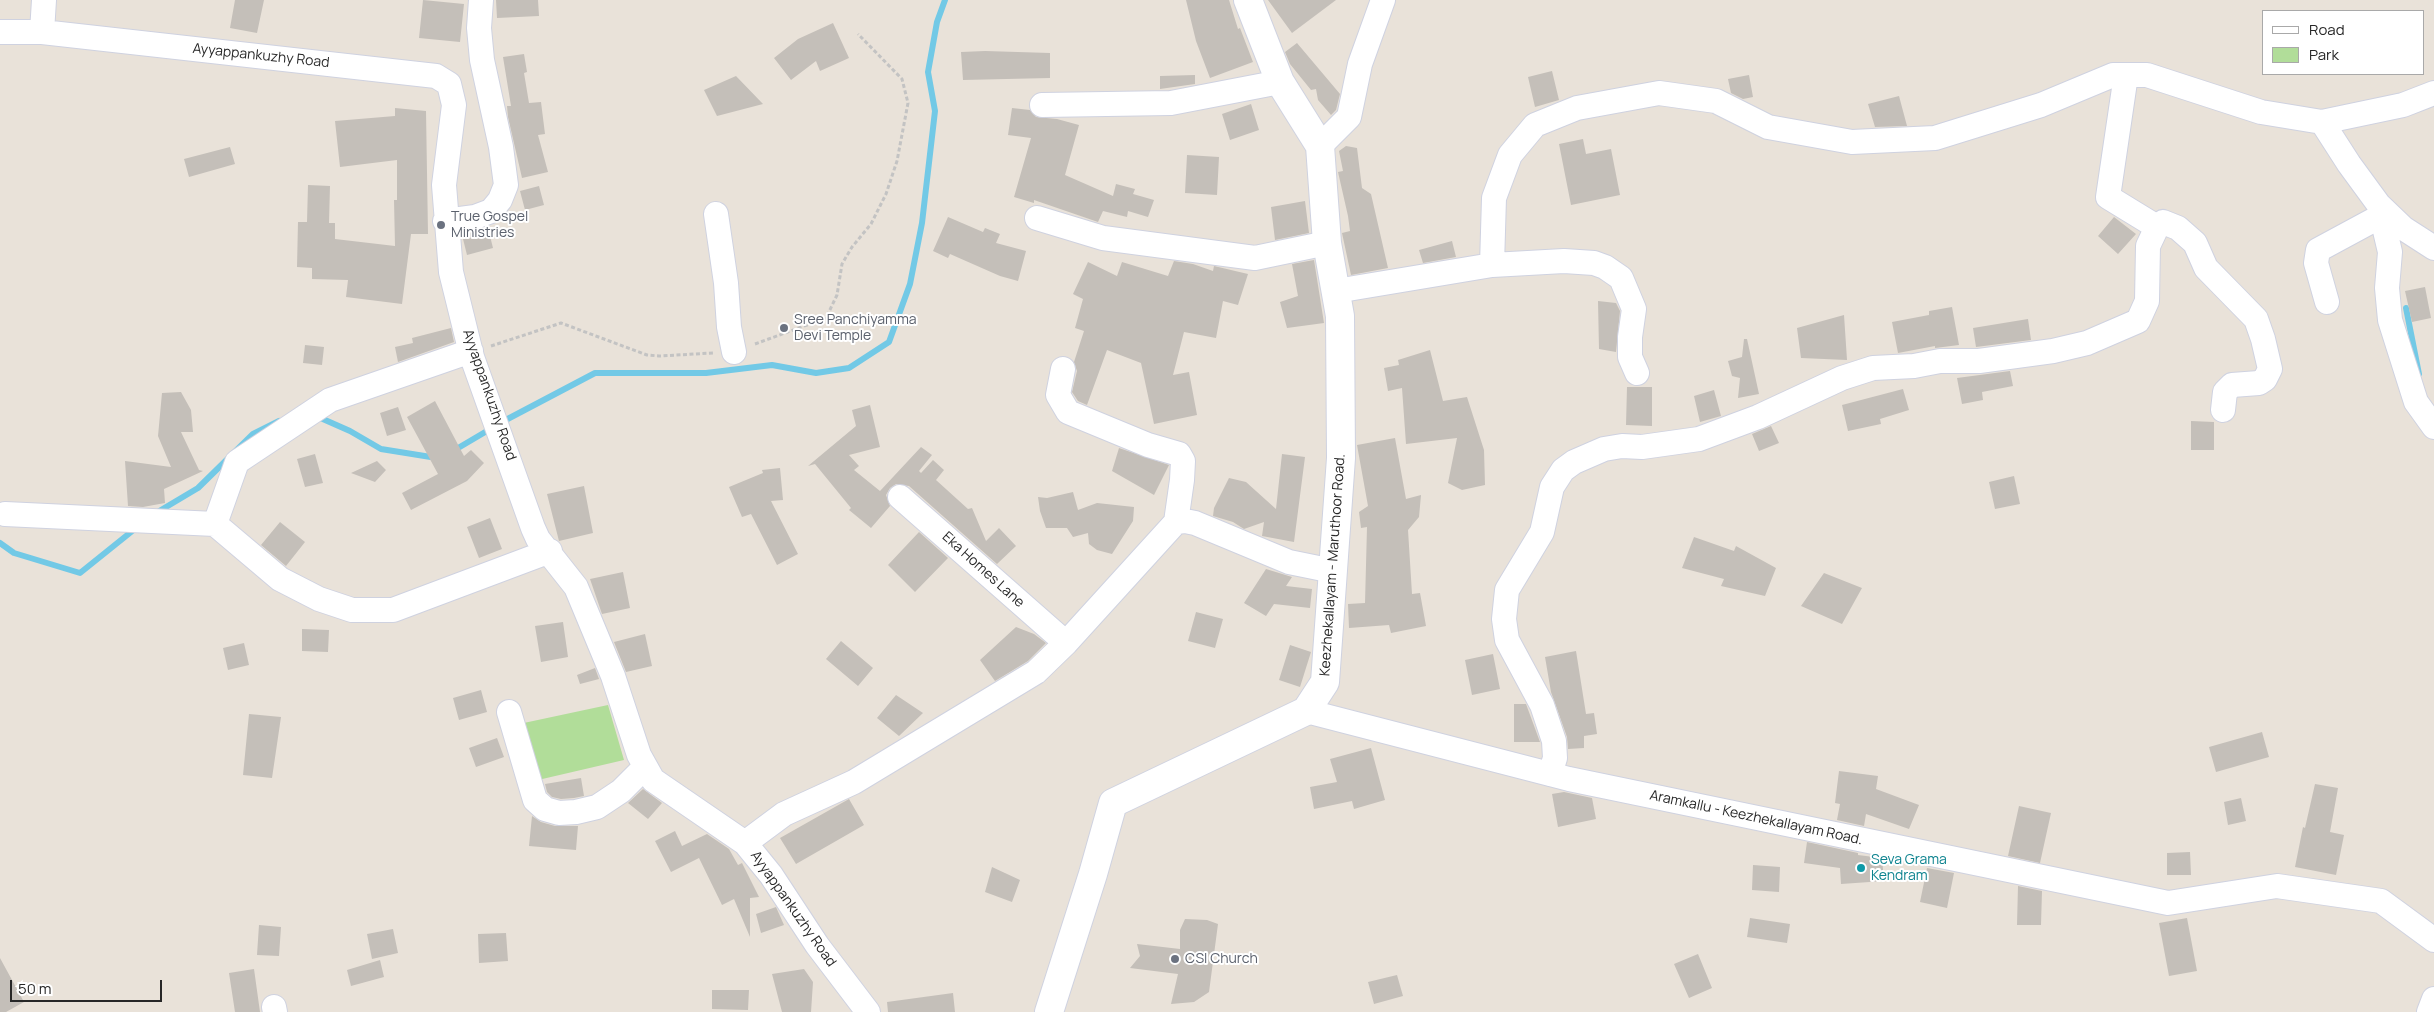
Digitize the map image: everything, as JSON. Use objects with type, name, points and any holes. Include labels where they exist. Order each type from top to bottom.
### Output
[{"type":"street","points":[[42,32],[44,0]]},
{"type":"street","points":[[445,221],[475,217],[491,210],[500,200],[506,185],[501,147],[482,60],[479,28],[482,0]]},
{"type":"street","name":"Keezhekallayam - Maruthoor Road.","points":[[1248,0],[1280,82],[1320,146],[1327,244],[1340,316],[1341,458],[1325,682],[1306,711]]},
{"type":"street","points":[[1320,146],[1349,117],[1360,64],[1383,0]]},
{"type":"street","name":"Ayyappankuzhy Road","points":[[0,32],[42,32],[436,76],[449,84],[454,105],[444,185],[445,221],[451,272],[472,354],[533,528],[538,539],[550,551],[576,587],[613,676],[639,755],[653,780],[745,843],[771,875],[817,945],[868,1012]]},
{"type":"street","points":[[1492,265],[1494,198],[1510,155],[1535,125],[1577,108],[1659,93],[1716,101],[1768,127],[1852,142],[1935,138],[2041,105],[2113,75],[2147,75],[2261,112],[2322,122],[2403,105],[2434,93]]},
{"type":"street","points":[[2126,75],[2108,197],[2157,226]]},
{"type":"street","points":[[1042,105],[1171,103],[1280,82]]},
{"type":"street","points":[[2322,122],[2380,210],[2434,248]]},
{"type":"street","points":[[2327,302],[2316,263],[2318,250],[2380,210]]},
{"type":"street","points":[[2380,210],[2390,252],[2386,288],[2390,320],[2416,402],[2434,427]]},
{"type":"street","points":[[716,214],[726,283],[729,327],[734,352]]},
{"type":"street","points":[[1037,218],[1103,238],[1255,258],[1327,244]]},
{"type":"street","points":[[1550,774],[1555,758],[1554,742],[1542,705],[1507,640],[1504,619],[1507,590],[1542,532],[1552,487],[1563,470],[1574,462],[1604,449],[1622,446],[1642,447],[1699,439],[1758,417],[1842,378],[1873,368],[1914,366],[1940,361],[1979,361],[2053,351],[2087,343],[2138,321],[2147,301],[2148,246],[2157,226],[2163,222],[2187,234],[2194,243],[2206,268],[2248,310],[2258,324],[2270,369],[2265,379],[2259,383],[2232,385],[2225,392],[2223,410]]},
{"type":"street","points":[[1336,291],[1492,265],[1564,260],[1586,262],[1605,267],[1621,278],[1634,309],[1630,337],[1630,357],[1637,373]]},
{"type":"street","points":[[216,524],[236,462],[330,400],[472,354]]},
{"type":"street","points":[[745,843],[784,814],[854,782],[1036,672],[1066,643],[1176,522],[1182,480],[1182,461],[1179,454],[1148,445],[1068,412],[1058,395],[1063,369]]},
{"type":"street","name":"Eka Homes Lane","points":[[900,497],[1066,643]]},
{"type":"street","points":[[5,514],[216,524],[280,579],[319,599],[352,610],[393,610],[550,551]]},
{"type":"street","points":[[1176,522],[1184,521],[1195,524],[1289,562],[1333,571]]},
{"type":"street","points":[[1049,1012],[1093,874],[1113,803],[1306,711]]},
{"type":"street","name":"Aramkallu - Keezhekallayam Road.","points":[[1306,711],[1550,774],[2168,903],[2277,886],[2381,901],[2434,940]]},
{"type":"street","points":[[508,712],[535,800],[545,809],[559,814],[576,812],[597,806],[621,791],[646,767]]},
{"type":"street","points":[[2429,1012],[2434,999]]},
{"type":"path","points":[[472,354],[482,348],[561,323],[647,355],[734,352],[826,318],[837,295],[842,264],[852,246],[871,224],[886,194],[897,161],[908,103],[902,79],[858,34]]},
{"type":"green space","points":[[608,705],[624,760],[538,780],[519,724]]},
{"type":"building","points":[[235,0],[264,0],[257,33],[230,28]]},
{"type":"building","points":[[423,0],[464,4],[460,42],[419,38]]},
{"type":"building","points":[[496,0],[538,0],[539,16],[497,18]]},
{"type":"building","points":[[1186,0],[1229,0],[1238,29],[1240,28],[1253,62],[1210,78],[1196,41]]},
{"type":"building","points":[[1268,0],[1336,0],[1292,33]]},
{"type":"building","points":[[833,23],[849,58],[820,71],[816,61],[791,80],[774,58],[798,39]]},
{"type":"building","points":[[1297,43],[1340,94],[1336,110],[1331,115],[1318,100],[1316,89],[1311,90],[1290,64],[1285,52]]},
{"type":"building","points":[[961,52],[1050,53],[1050,78],[963,80]]},
{"type":"building","points":[[524,54],[527,72],[524,73],[529,103],[541,102],[545,134],[538,135],[548,172],[522,178],[508,117],[507,106],[511,106],[503,57]]},
{"type":"building","points":[[1552,71],[1559,100],[1535,107],[1528,77]]},
{"type":"building","points":[[1195,75],[1195,84],[1160,89],[1160,76]]},
{"type":"building","points":[[1749,75],[1753,97],[1743,99],[1731,93],[1728,79]]},
{"type":"building","points":[[736,76],[763,104],[717,116],[704,90]]},
{"type":"building","points":[[1899,96],[1907,126],[1875,127],[1868,104]]},
{"type":"building","points":[[1251,104],[1259,130],[1230,140],[1222,114]]},
{"type":"building","points":[[395,108],[426,111],[428,234],[411,234],[402,304],[346,297],[348,280],[312,279],[312,268],[297,267],[298,222],[307,222],[308,185],[330,186],[329,223],[335,223],[335,239],[395,246],[394,200],[397,200],[397,160],[340,167],[335,121],[395,116]]},
{"type":"building","points":[[1012,108],[1030,110],[1036,117],[1057,119],[1079,125],[1065,175],[1113,196],[1116,184],[1135,189],[1133,194],[1154,200],[1148,217],[1128,211],[1127,217],[1103,211],[1098,222],[1034,200],[1034,203],[1014,197],[1031,138],[1008,135]]},
{"type":"building","points":[[1583,139],[1586,154],[1611,149],[1620,195],[1571,205],[1559,144]]},
{"type":"building","points":[[1346,146],[1357,148],[1362,188],[1371,194],[1388,268],[1351,275],[1342,233],[1350,231],[1338,172],[1343,171],[1339,151]]},
{"type":"building","points":[[230,147],[235,164],[189,177],[184,159]]},
{"type":"building","points":[[1187,155],[1219,157],[1217,195],[1185,193]]},
{"type":"building","points":[[539,186],[544,205],[525,210],[520,191]]},
{"type":"building","points":[[1305,201],[1309,233],[1275,240],[1271,207]]},
{"type":"building","points":[[948,217],[983,232],[985,228],[1000,234],[996,243],[1026,251],[1018,281],[1000,276],[950,254],[948,258],[933,251]]},
{"type":"building","points":[[2114,217],[2136,234],[2118,254],[2098,236]]},
{"type":"building","points":[[488,228],[493,248],[467,255],[462,235]]},
{"type":"building","points":[[1452,241],[1456,257],[1423,263],[1419,250]]},
{"type":"building","points":[[1314,260],[1324,323],[1287,328],[1280,302],[1298,296],[1292,264]]},
{"type":"building","points":[[1174,261],[1193,264],[1213,271],[1214,266],[1248,274],[1238,305],[1223,301],[1216,338],[1184,332],[1173,375],[1189,372],[1197,415],[1154,424],[1141,363],[1107,350],[1087,405],[1078,401],[1072,392],[1077,371],[1074,362],[1084,331],[1075,328],[1083,299],[1073,294],[1088,262],[1117,276],[1122,262],[1168,276]]},
{"type":"building","points":[[2425,287],[2431,318],[2412,322],[2405,291]]},
{"type":"building","points":[[1598,301],[1616,303],[1620,311],[1616,352],[1599,349]]},
{"type":"building","points":[[1952,307],[1959,345],[1935,348],[1935,346],[1898,353],[1892,322],[1929,315],[1929,311]]},
{"type":"building","points":[[1844,315],[1847,360],[1801,358],[1797,328]]},
{"type":"building","points":[[2028,319],[2031,340],[1976,347],[1973,328]]},
{"type":"building","points":[[451,328],[454,342],[398,362],[395,347],[413,343],[412,338]]},
{"type":"building","points":[[1744,339],[1747,339],[1759,394],[1738,398],[1740,378],[1732,376],[1728,361],[1742,357]]},
{"type":"building","points":[[305,345],[324,347],[322,365],[303,363]]},
{"type":"building","points":[[1430,350],[1443,401],[1467,397],[1484,450],[1485,485],[1462,490],[1448,483],[1457,438],[1406,444],[1402,388],[1388,391],[1384,368],[1399,365],[1398,360]]},
{"type":"building","points":[[2010,371],[2013,386],[1982,392],[1983,400],[1962,404],[1957,378]]},
{"type":"building","points":[[1627,387],[1652,387],[1652,426],[1626,425]]},
{"type":"building","points":[[1903,389],[1909,410],[1880,419],[1881,424],[1848,431],[1842,405]]},
{"type":"building","points":[[1714,390],[1721,416],[1700,422],[1694,396]]},
{"type":"building","points":[[181,392],[191,410],[193,432],[181,432],[199,470],[203,471],[164,489],[165,503],[143,507],[128,506],[125,461],[171,467],[158,436],[162,393]]},
{"type":"building","points":[[435,401],[464,456],[471,450],[484,463],[467,481],[411,510],[402,493],[438,474],[407,417]]},
{"type":"building","points":[[870,405],[880,447],[849,455],[859,466],[854,470],[880,491],[921,447],[932,455],[919,471],[921,473],[933,460],[944,470],[936,480],[968,509],[972,508],[986,541],[999,528],[1016,546],[997,564],[909,486],[896,484],[890,488],[886,495],[890,506],[871,528],[849,510],[851,508],[815,464],[808,466],[856,426],[852,410]]},
{"type":"building","points":[[398,407],[406,430],[387,436],[380,413]]},
{"type":"building","points":[[2191,421],[2214,422],[2214,450],[2191,450]]},
{"type":"building","points":[[1771,426],[1779,443],[1759,451],[1752,434]]},
{"type":"building","points":[[1395,438],[1406,499],[1421,495],[1419,517],[1408,530],[1412,594],[1420,593],[1426,626],[1391,633],[1389,625],[1349,628],[1348,604],[1365,603],[1367,527],[1361,528],[1359,512],[1368,506],[1357,445]]},
{"type":"building","points":[[1119,448],[1169,465],[1154,495],[1112,471]]},
{"type":"building","points":[[315,454],[323,483],[305,487],[297,459]]},
{"type":"building","points":[[1282,454],[1305,457],[1294,542],[1262,536],[1264,522],[1244,529],[1233,522],[1213,516],[1214,508],[1229,478],[1246,482],[1276,509]]},
{"type":"building","points":[[377,461],[386,470],[375,482],[351,473]]},
{"type":"building","points":[[780,468],[783,500],[771,501],[798,554],[777,565],[751,514],[742,517],[729,487],[763,473],[762,470]]},
{"type":"building","points":[[2014,476],[2020,504],[1995,509],[1989,482]]},
{"type":"building","points":[[584,486],[593,533],[559,541],[547,494]]},
{"type":"building","points":[[1073,492],[1078,510],[1097,503],[1134,507],[1133,521],[1112,554],[1097,550],[1089,544],[1088,533],[1073,537],[1067,528],[1046,528],[1040,511],[1038,497],[1047,498]]},
{"type":"building","points":[[490,518],[502,549],[479,558],[467,527]]},
{"type":"building","points":[[280,522],[305,542],[286,566],[261,545]]},
{"type":"building","points":[[919,532],[948,558],[915,592],[888,565]]},
{"type":"building","points":[[1694,537],[1734,551],[1736,546],[1776,568],[1765,596],[1721,586],[1724,579],[1682,568]]},
{"type":"building","points":[[1266,569],[1292,577],[1286,586],[1312,589],[1310,608],[1274,604],[1266,616],[1244,603]]},
{"type":"building","points":[[623,572],[630,608],[602,614],[590,579]]},
{"type":"building","points":[[1824,573],[1862,588],[1842,624],[1801,606]]},
{"type":"building","points":[[1196,612],[1223,619],[1215,648],[1188,641]]},
{"type":"building","points":[[563,622],[568,657],[541,662],[535,626]]},
{"type":"building","points":[[1016,627],[1034,634],[1046,643],[1028,661],[995,681],[980,660]]},
{"type":"building","points":[[302,629],[329,630],[328,652],[302,651]]},
{"type":"building","points":[[645,634],[652,666],[626,672],[614,642]]},
{"type":"building","points":[[841,641],[873,668],[858,686],[826,659]]},
{"type":"building","points":[[244,643],[249,665],[228,670],[223,648]]},
{"type":"building","points":[[1290,645],[1311,652],[1300,687],[1279,680]]},
{"type":"building","points":[[1576,651],[1586,714],[1594,713],[1597,734],[1584,736],[1584,748],[1568,749],[1567,737],[1551,692],[1545,657]]},
{"type":"building","points":[[1493,654],[1500,689],[1472,695],[1465,660]]},
{"type":"building","points":[[595,668],[599,679],[580,684],[577,675]]},
{"type":"building","points":[[481,690],[487,712],[459,720],[453,698]]},
{"type":"building","points":[[896,695],[923,713],[899,736],[877,718]]},
{"type":"building","points":[[1514,704],[1526,704],[1540,742],[1514,742]]},
{"type":"building","points":[[249,714],[281,717],[272,778],[243,775]]},
{"type":"building","points":[[2262,732],[2269,757],[2216,772],[2209,747]]},
{"type":"building","points":[[497,738],[504,757],[476,767],[469,748]]},
{"type":"building","points":[[1371,748],[1385,800],[1354,809],[1352,801],[1314,809],[1310,787],[1337,782],[1330,759]]},
{"type":"building","points":[[1839,771],[1878,776],[1876,789],[1919,805],[1909,829],[1866,814],[1864,826],[1837,820],[1840,804],[1835,803]]},
{"type":"building","points":[[581,778],[584,796],[561,799],[552,797],[547,792],[545,784]]},
{"type":"building","points":[[2315,784],[2338,788],[2330,832],[2344,835],[2336,875],[2295,867],[2303,827],[2305,828]]},
{"type":"building","points":[[643,789],[662,803],[648,819],[628,803]]},
{"type":"building","points":[[1564,792],[1592,798],[1596,819],[1558,827],[1552,794]]},
{"type":"building","points":[[2241,798],[2246,821],[2228,825],[2224,802]]},
{"type":"building","points":[[849,799],[864,825],[796,864],[780,838]]},
{"type":"building","points":[[2019,806],[2051,813],[2040,863],[2008,856]]},
{"type":"building","points":[[532,816],[541,822],[555,826],[578,826],[576,850],[529,846]]},
{"type":"building","points":[[675,831],[682,846],[707,834],[729,849],[738,865],[742,863],[759,897],[750,898],[750,937],[734,899],[722,905],[699,858],[671,872],[655,841]]},
{"type":"building","name":"Seva Grama Kendram","points":[[1807,842],[1858,853],[1858,855],[1882,858],[1884,881],[1841,884],[1840,868],[1804,863]]},
{"type":"building","points":[[2190,852],[2191,875],[2167,875],[2167,853]]},
{"type":"building","points":[[1753,865],[1780,867],[1779,892],[1752,890]]},
{"type":"building","points":[[992,867],[1020,880],[1012,902],[985,892]]},
{"type":"building","points":[[1927,868],[1954,873],[1947,908],[1920,902]]},
{"type":"building","points":[[2018,886],[2042,891],[2041,925],[2017,925]]},
{"type":"building","points":[[776,907],[784,925],[761,933],[756,914]]},
{"type":"building","points":[[1750,918],[1790,924],[1787,943],[1747,937]]},
{"type":"building","points":[[2187,918],[2197,971],[2169,976],[2159,923]]},
{"type":"building","name":"CSI Church","points":[[1185,919],[1207,920],[1218,924],[1209,992],[1194,1002],[1171,1004],[1178,974],[1130,968],[1140,956],[1137,944],[1180,949],[1180,930]]},
{"type":"building","points":[[259,925],[281,927],[279,956],[257,955]]},
{"type":"building","points":[[393,929],[398,953],[372,959],[367,934]]},
{"type":"building","points":[[506,933],[508,961],[479,963],[478,934]]},
{"type":"building","points":[[1698,954],[1712,988],[1689,998],[1674,964]]},
{"type":"building","points":[[0,958],[24,1002],[6,1012],[0,1012]]},
{"type":"building","points":[[380,960],[384,977],[351,986],[347,970]]},
{"type":"building","points":[[254,969],[260,1012],[235,1012],[229,973]]},
{"type":"building","points":[[804,969],[813,982],[811,1012],[782,1012],[772,974]]},
{"type":"building","points":[[1397,975],[1403,996],[1374,1004],[1368,982]]},
{"type":"building","points":[[712,990],[749,990],[748,1010],[712,1009]]},
{"type":"building","points":[[953,993],[955,1012],[888,1012],[887,1002]]},
{"type":"waterway","points":[[500,423],[595,373],[706,373],[772,365],[816,373],[849,368],[889,342],[910,284],[922,223],[935,111],[928,72],[937,22],[945,0]]},
{"type":"waterway","points":[[2406,308],[2419,374]]},
{"type":"waterway","points":[[316,416],[350,431],[381,449],[437,458]]},
{"type":"waterway","points":[[156,513],[198,488],[253,434],[279,421]]},
{"type":"waterway","points":[[453,451],[492,428]]},
{"type":"waterway","points":[[0,543],[14,553],[80,573],[136,528]]},
{"type":"place","name":"True Gospel Ministries","points":[[441,225]]},
{"type":"place","name":"Sree Panchiyamma Devi Temple","points":[[784,328]]},
{"type":"place","name":"Seva Grama Kendram","points":[[1861,868]]},
{"type":"place","name":"CSI Church","points":[[1175,959]]}]
